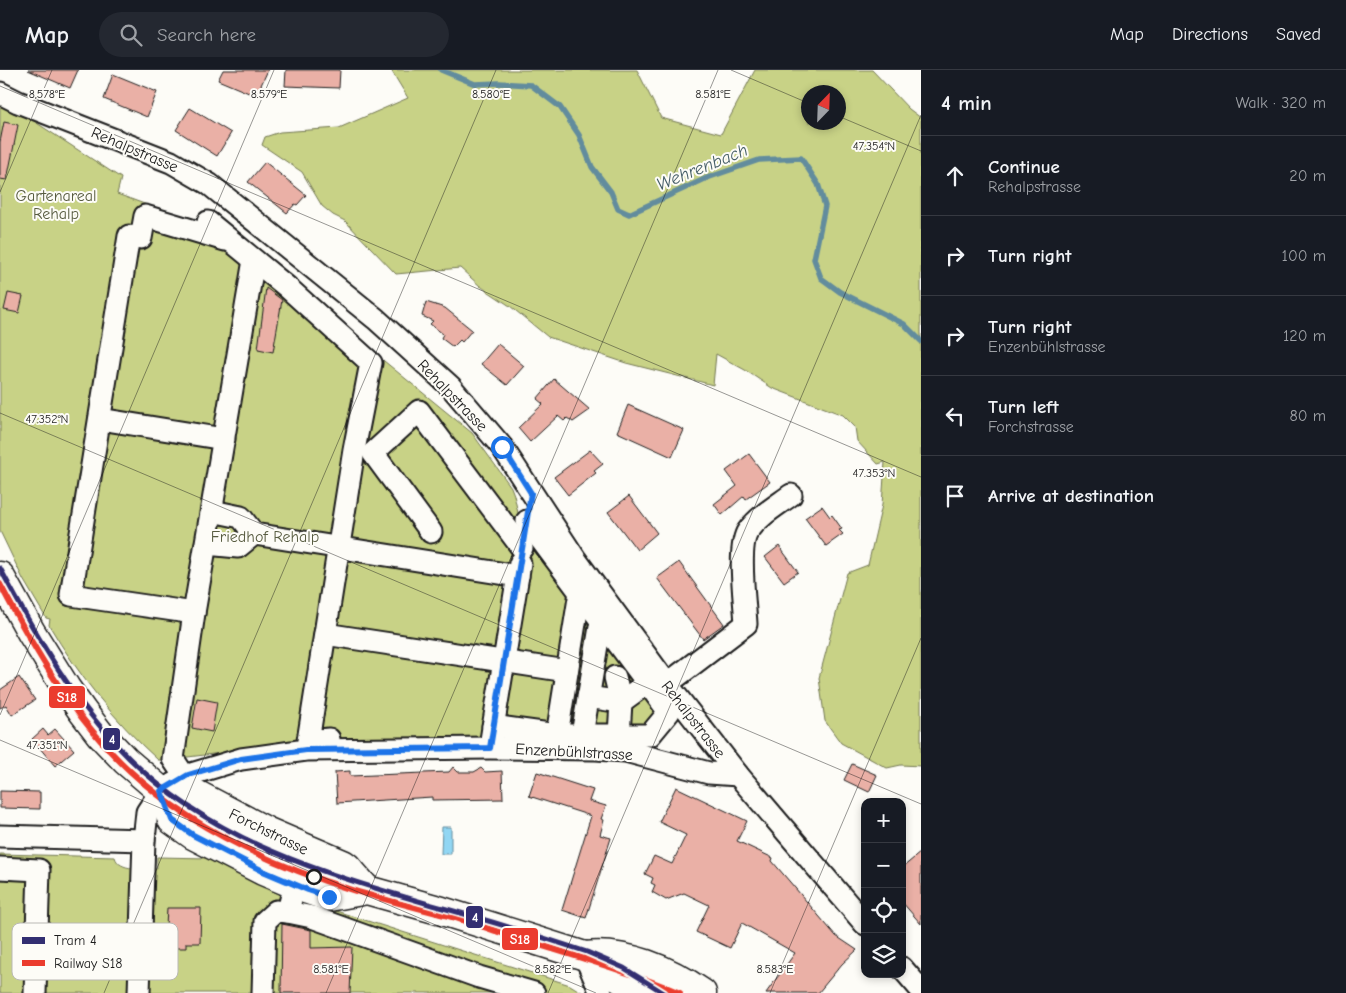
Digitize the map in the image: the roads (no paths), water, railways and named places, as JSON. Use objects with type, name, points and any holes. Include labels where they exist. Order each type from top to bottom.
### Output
[{"type":"main road","points":[[0,576],[31,632],[83,712],[121,756],[161,791],[168,813],[172,820],[178,824],[236,858],[296,885],[329,897],[367,890],[442,911],[585,956],[642,993]]},
{"type":"main road","name":"Forchstrasse","points":[[161,791],[186,790],[192,792],[266,831],[343,864],[367,890]]},
{"type":"main road","points":[[585,956],[619,956],[680,979],[702,993]]},
{"type":"street","name":"Rehalpstrasse","points":[[0,93],[171,162],[209,184],[376,319],[451,388],[502,447],[657,684],[738,775],[861,919]]},
{"type":"street","points":[[194,614],[71,595],[129,236],[141,238],[145,216],[232,242]]},
{"type":"street","points":[[208,222],[287,287],[371,363],[364,451],[339,548],[308,741],[331,739]]},
{"type":"street","points":[[185,777],[173,759],[194,614],[254,260]]},
{"type":"street","points":[[364,451],[419,411],[522,548]]},
{"type":"street","points":[[100,419],[224,439]]},
{"type":"street","points":[[364,451],[431,532]]},
{"type":"street","points":[[490,748],[531,493]]},
{"type":"street","points":[[588,697],[620,702],[657,684],[746,624],[742,549],[747,532],[758,520],[791,495]]},
{"type":"street","points":[[212,511],[241,517],[254,534],[518,576]]},
{"type":"street","points":[[493,726],[556,735],[650,735],[669,712],[657,684],[633,664],[527,521]]},
{"type":"street","points":[[206,544],[238,546],[254,534]]},
{"type":"street","points":[[556,735],[580,592]]},
{"type":"street","points":[[582,735],[601,621]]},
{"type":"street","points":[[326,634],[567,671]]},
{"type":"street","points":[[592,674],[615,678],[633,664]]},
{"type":"street","points":[[615,678],[620,702],[619,735]]},
{"type":"street","name":"Enzenbühlstrasse","points":[[141,923],[144,840],[147,812],[161,791],[185,777],[241,759],[306,750],[596,749],[624,751],[709,773],[738,775]]},
{"type":"street","points":[[0,836],[144,840]]},
{"type":"street","points":[[0,868],[39,870],[37,923]]},
{"type":"street","points":[[288,912],[296,885]]},
{"type":"street","points":[[263,993],[265,921],[276,911],[312,917],[479,985],[534,993]]},
{"type":"street","points":[[585,956],[601,993]]},
{"type":"street","points":[[585,956],[611,984],[616,993]]},
{"type":"street","points":[[585,956],[631,974],[664,993]]},
{"type":"street","points":[[906,973],[921,990]]},
{"type":"street","points":[[35,980],[35,993]]},
{"type":"street","name":"Enzenbühlstrasse","points":[[139,980],[139,993]]},
{"type":"water","points":[[442,827],[451,827],[451,854],[441,854]]},
{"type":"waterway","name":"Wehrenbach","points":[[441,70],[475,84],[531,85],[560,107],[579,135],[592,167],[611,192],[618,209],[629,214],[707,178],[759,160],[801,158],[818,184],[825,206],[814,259],[821,278],[840,292],[904,324],[921,341]]},
{"type":"tram line","name":"4","points":[[0,568],[57,668],[91,715],[129,758],[161,787],[196,811],[232,832],[271,851],[310,866],[391,893],[510,927],[587,952],[624,968],[664,993]]},
{"type":"rail line","name":"S18","points":[[0,584],[27,634],[57,683],[91,729],[130,771],[179,810],[206,827],[263,856],[322,880],[364,894],[463,920],[612,968],[680,993]]},
{"type":"park label","name":"Gartenareal Rehalp","points":[[56,204]]},
{"type":"park label","name":"Friedhof Rehalp","points":[[265,536]]}]
